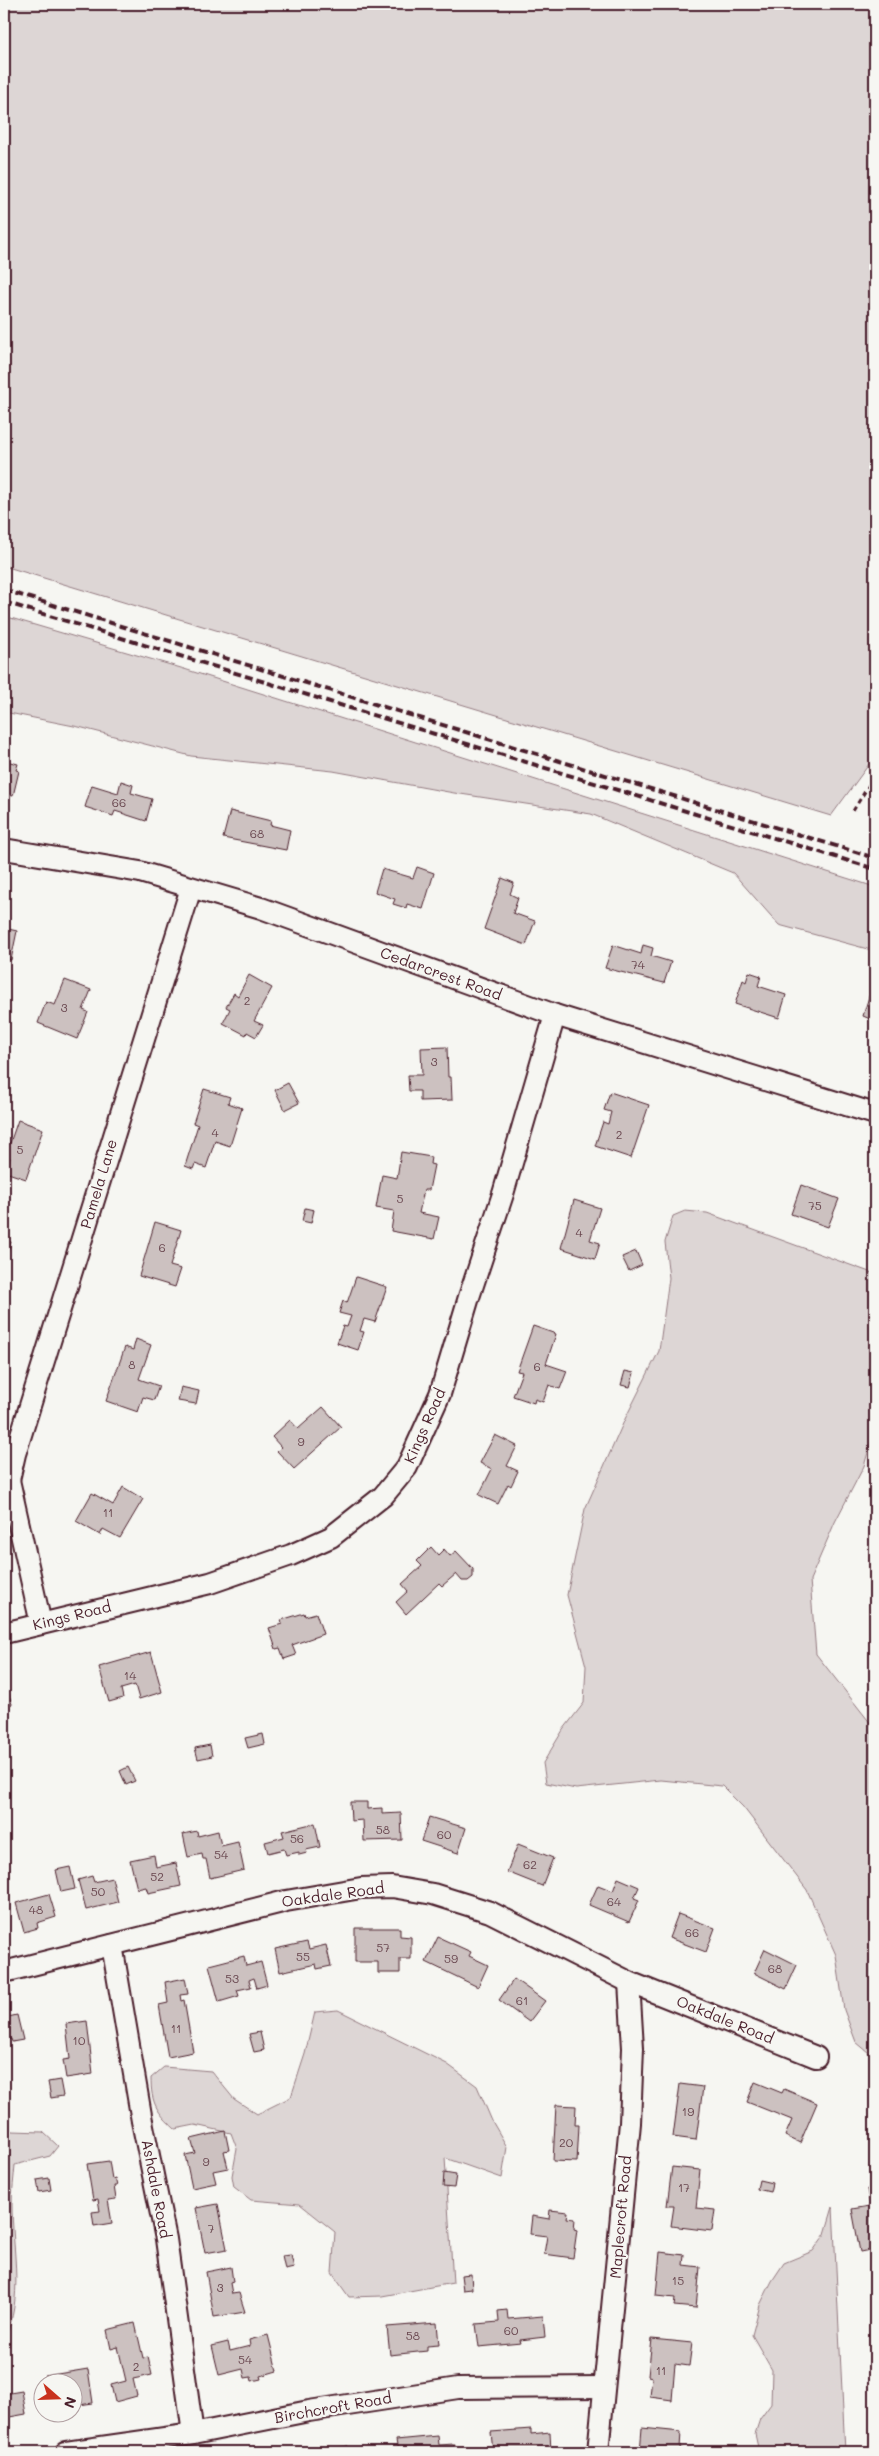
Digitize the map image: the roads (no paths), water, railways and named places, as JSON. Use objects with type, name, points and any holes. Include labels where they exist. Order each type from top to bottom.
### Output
[{"type":"street","name":"Cedarcrest Road","points":[[4,848],[140,872],[261,908],[555,1016],[875,1114]]},
{"type":"street","name":"Pamela Lane","points":[[6,1479],[191,888]]},
{"type":"street","name":"Kings Road","points":[[4,1633],[210,1583],[291,1555],[331,1537],[383,1496],[407,1467],[440,1394],[503,1194],[555,1016]]},
{"type":"street","points":[[6,1479],[41,1624]]},
{"type":"street","name":"Oakdale Road","points":[[4,1972],[286,1900],[361,1888],[392,1886],[433,1894],[490,1912],[629,1982],[816,2057]]},
{"type":"street","name":"Ashdale Road","points":[[112,1945],[142,2121],[166,2239],[193,2434]]},
{"type":"street","name":"Maplecroft Road","points":[[598,2452],[630,2122],[633,2048],[629,1982]]},
{"type":"street","name":"Birchcroft Road","points":[[66,2452],[193,2434],[309,2411],[458,2388],[603,2387]]},
{"type":"railway","points":[[4,590],[875,858]]},
{"type":"railway","points":[[4,602],[875,869]]}]
